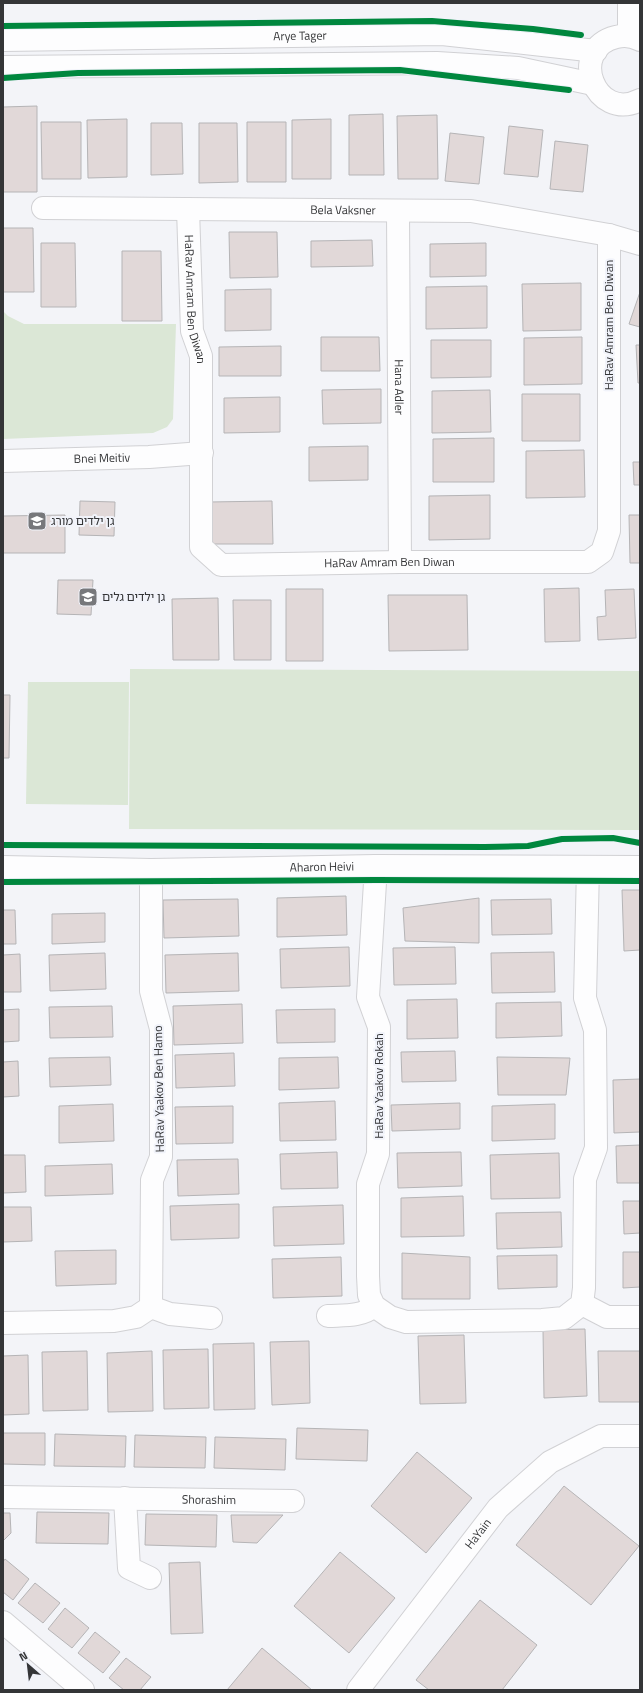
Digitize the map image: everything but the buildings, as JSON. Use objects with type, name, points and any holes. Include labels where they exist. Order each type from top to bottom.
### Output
[{"type":"street","points":[[629,3],[635,38],[611,39],[596,51],[590,67],[593,84],[598,93],[606,99],[615,103],[625,104],[640,100]]},
{"type":"street","name":"Arye Tager","points":[[3,40],[442,34],[596,51]]},
{"type":"street","points":[[3,67],[437,63],[518,68],[593,84]]},
{"type":"street","name":"Bela Vaksner","points":[[43,208],[471,211],[609,235],[640,244]]},
{"type":"street","name":"HaRav Amram Ben Diwan","points":[[188,209],[192,331],[201,356],[201,547],[221,566],[400,562],[588,562],[602,552],[609,532],[609,235]]},
{"type":"street","name":"Hana Adler","points":[[398,211],[400,562]]},
{"type":"street","name":"Bnei Meitiv","points":[[3,461],[149,457],[202,453]]},
{"type":"street","name":"Aharon Heivi","points":[[3,867],[151,870],[376,866],[640,867]]},
{"type":"street","name":"HaRav Yaakov Rokah","points":[[374,1306],[369,1294],[368,1276],[368,1184],[378,1154],[379,1027],[368,997],[376,866]]},
{"type":"street","points":[[328,1316],[368,1312],[374,1306],[390,1316],[406,1322],[550,1319],[564,1318],[582,1304],[584,1288],[585,1180],[596,1148],[595,1030],[585,998],[588,867]]},
{"type":"street","name":"HaRav Yaakov Ben Hamo","points":[[151,870],[151,991],[161,1029],[161,1157],[152,1180],[151,1307]]},
{"type":"street","points":[[582,1304],[607,1317],[639,1317]]},
{"type":"street","points":[[3,1323],[114,1321],[136,1317],[151,1307],[170,1314],[212,1318]]},
{"type":"street","name":"HaYain","points":[[358,1690],[498,1508],[550,1462],[601,1436],[640,1436]]},
{"type":"street","name":"Shorashim","points":[[3,1497],[293,1501]]},
{"type":"street","points":[[126,1498],[129,1568],[150,1578]]},
{"type":"street","points":[[3,1622],[71,1687]]},
{"type":"green space","points":[[3,311],[8,316],[24,324],[176,324],[173,419],[167,427],[153,433],[3,439]]},
{"type":"green space","points":[[130,669],[640,671],[640,830],[129,829]]},
{"type":"green space","points":[[28,682],[129,682],[128,805],[26,804]]},
{"type":"cycle path","points":[[3,26],[432,21],[533,29],[581,35]]},
{"type":"cycle path","points":[[3,78],[78,73],[400,70],[569,90]]},
{"type":"cycle path","points":[[3,845],[485,847],[528,846],[562,839],[613,838],[640,843]]},
{"type":"cycle path","points":[[3,882],[376,880],[640,881]]},
{"type":"place","name":"גן ילדים מורג","points":[[37,521]]},
{"type":"place","name":"גן ילדים גלים","points":[[88,597]]}]
